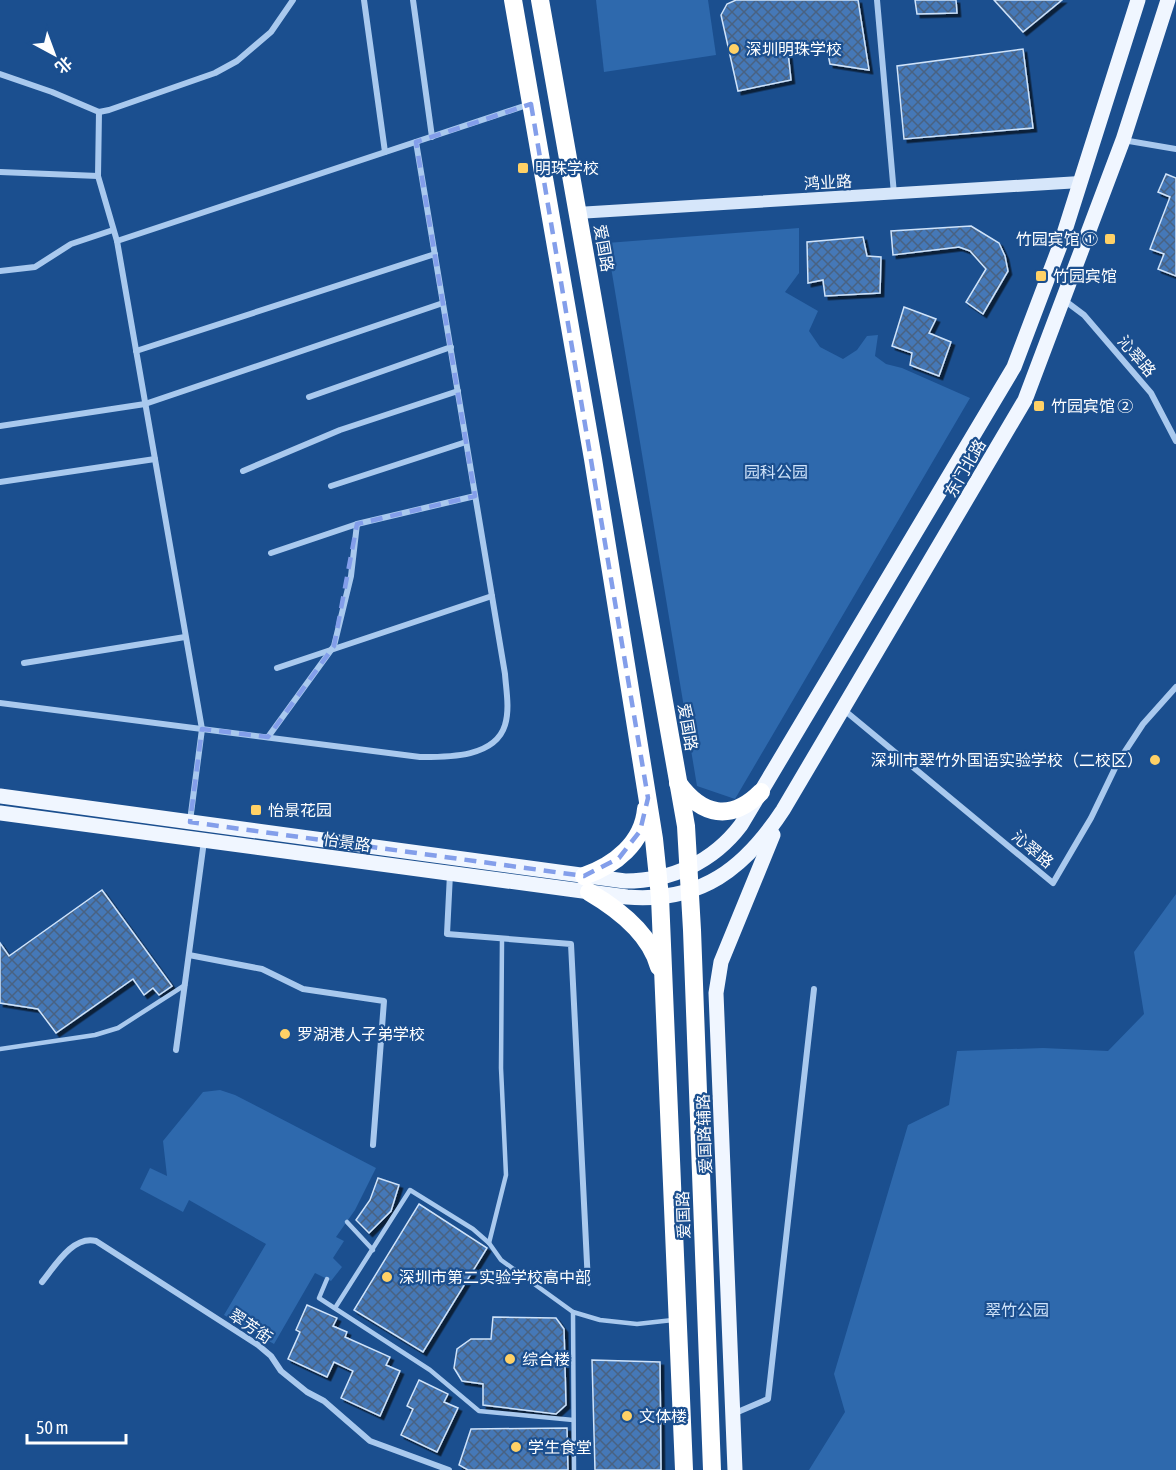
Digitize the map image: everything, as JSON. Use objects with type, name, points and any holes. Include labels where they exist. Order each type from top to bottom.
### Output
[{"type":"highway","name":"爱国路","points":[[513,0],[593,459],[648,798],[658,878],[684,1470]]},
{"type":"highway","name":"爱国路","points":[[540,0],[686,826],[712,1470]]},
{"type":"highway","points":[[678,783],[696,803],[717,812],[742,807],[760,792]]},
{"type":"highway","points":[[648,798],[646,817],[631,846],[587,884],[640,932],[654,954],[662,980]]},
{"type":"main road","name":"东门北路","points":[[688,868],[717,852],[729,840],[1014,367],[1061,243],[1138,0]]},
{"type":"main road","name":"东门北路","points":[[690,892],[730,871],[756,846],[783,810],[1025,400],[1123,140],[1168,0]]},
{"type":"main road","name":"怡景路","points":[[0,796],[190,822],[587,884],[638,898],[690,892]]},
{"type":"main road","name":"爱国路辅路","points":[[735,1470],[717,977],[726,947],[783,810]]},
{"type":"main road","name":"怡景路","points":[[0,813],[450,874],[587,884],[658,878],[688,868]]},
{"type":"street","points":[[0,74],[52,92],[99,112],[215,73],[237,61],[271,32],[293,0]]},
{"type":"street","points":[[364,0],[385,152]]},
{"type":"street","points":[[413,0],[432,137]]},
{"type":"street","points":[[877,0],[894,195]]},
{"type":"street","points":[[117,241],[531,104]]},
{"type":"street","points":[[99,112],[98,176],[117,241],[202,729],[190,822]]},
{"type":"street","points":[[1123,140],[1176,149]]},
{"type":"street","points":[[0,703],[420,757],[458,756],[478,750],[500,735],[506,724],[505,674],[416,142]]},
{"type":"street","points":[[0,172],[98,176]]},
{"type":"street","name":"鸿业路","points":[[577,213],[1080,182]]},
{"type":"street","points":[[0,272],[35,267],[71,244],[114,230]]},
{"type":"street","points":[[136,351],[435,254]]},
{"type":"street","name":"沁翠路","points":[[1064,300],[1084,315],[1151,393],[1176,441]]},
{"type":"street","points":[[0,426],[145,404],[443,303]]},
{"type":"street","points":[[309,397],[450,347]]},
{"type":"street","points":[[243,471],[340,430],[458,391]]},
{"type":"street","points":[[331,486],[466,442]]},
{"type":"street","points":[[0,482],[155,459]]},
{"type":"street","points":[[271,552],[357,525],[476,496]]},
{"type":"street","points":[[268,737],[334,646],[351,576],[357,525]]},
{"type":"street","points":[[277,668],[334,646],[492,596]]},
{"type":"street","points":[[24,663],[186,637]]},
{"type":"street","name":"沁翠路","points":[[844,710],[1053,883],[1091,818],[1118,762],[1143,724],[1176,687]]},
{"type":"street","points":[[176,1050],[205,841]]},
{"type":"street","points":[[450,874],[447,934],[571,944],[588,1283]]},
{"type":"street","points":[[189,955],[262,969],[303,989],[384,1001],[373,1145]]},
{"type":"street","points":[[733,1414],[768,1399],[814,989]]},
{"type":"street","name":"翠芳街","points":[[42,1282],[75,1244],[87,1239],[96,1241],[258,1345],[271,1356],[281,1371],[307,1392],[324,1401],[370,1442],[449,1470]]},
{"type":"lane","points":[[489,1243],[506,1175],[501,1068],[502,939]]},
{"type":"lane","points":[[0,1049],[95,1035],[118,1028],[185,985]]},
{"type":"lane","points":[[335,1308],[410,1190],[473,1229],[489,1243],[501,1260],[573,1312],[600,1320],[637,1324],[679,1319]]},
{"type":"lane","points":[[346,1222],[373,1250]]},
{"type":"lane","points":[[327,1279],[319,1298],[430,1370],[479,1411],[573,1420]]},
{"type":"lane","points":[[573,1312],[574,1470]]},
{"type":"highlighted area","points":[[531,104],[648,798],[640,831],[619,858],[584,876],[190,822],[202,729],[268,737],[334,646],[357,524],[475,496],[416,142]]},
{"type":"green space","points":[[596,0],[708,0],[716,55],[604,72]]},
{"type":"green space","name":"园科公园","points":[[799,228],[799,273],[785,292],[818,311],[809,331],[820,347],[843,359],[857,350],[867,336],[878,335],[875,356],[886,364],[902,368],[970,398],[735,799],[697,786],[607,243]]},
{"type":"green space","name":"翠竹公园","points":[[1176,894],[1176,1470],[809,1470],[845,1412],[834,1374],[908,1125],[949,1105],[957,1051],[1043,1048],[1108,1051],[1144,1014],[1134,952]]},
{"type":"green space","points":[[220,1090],[235,1095],[376,1168],[355,1210],[336,1237],[344,1241],[333,1258],[342,1267],[331,1281],[315,1273],[274,1344],[224,1315],[266,1244],[189,1200],[183,1212],[140,1189],[150,1168],[167,1176],[163,1141],[203,1092]]},
{"type":"building","points":[[736,0],[858,0],[869,70],[830,64],[826,44],[788,52],[791,80],[738,91],[721,15],[727,4]]},
{"type":"building","points":[[915,0],[956,0],[957,13],[917,14]]},
{"type":"building","points":[[994,0],[1062,0],[1023,32]]},
{"type":"building","points":[[1023,49],[1033,128],[904,139],[897,66]]},
{"type":"building","points":[[1166,174],[1176,178],[1176,276],[1158,269],[1164,254],[1150,249],[1170,197],[1158,192]]},
{"type":"building","points":[[971,226],[999,243],[1008,271],[983,314],[966,302],[986,269],[970,251],[959,247],[893,255],[891,231]]},
{"type":"building","points":[[863,237],[867,256],[881,257],[880,293],[825,296],[823,280],[808,283],[807,242]]},
{"type":"building","points":[[904,307],[936,319],[929,333],[951,342],[939,376],[910,365],[912,353],[892,346]]},
{"type":"building","points":[[102,890],[172,986],[159,995],[153,988],[144,995],[133,979],[56,1033],[38,1009],[0,1003],[0,943],[9,956]]},
{"type":"building","points":[[378,1178],[399,1185],[391,1211],[369,1233],[356,1220],[370,1200]]},
{"type":"building","points":[[419,1204],[487,1248],[423,1352],[354,1310]]},
{"type":"building","points":[[307,1305],[337,1318],[333,1326],[347,1332],[345,1337],[390,1357],[386,1365],[400,1371],[380,1416],[341,1398],[353,1371],[334,1362],[327,1377],[288,1359],[300,1332],[296,1330]]},
{"type":"building","name":"综合楼","points":[[493,1317],[556,1318],[564,1329],[566,1405],[556,1414],[483,1405],[483,1384],[462,1381],[454,1368],[457,1349],[471,1339],[491,1339]]},
{"type":"building","name":"文体楼","points":[[592,1360],[660,1362],[661,1470],[595,1470]]},
{"type":"building","points":[[419,1380],[448,1394],[444,1402],[458,1408],[437,1452],[401,1435],[413,1409],[407,1406]]},
{"type":"building","name":"学生食堂","points":[[567,1428],[568,1470],[468,1470],[459,1465],[471,1429]]},
{"type":"place","name":"深圳明珠学校","points":[[734,49]]},
{"type":"place","name":"明珠学校","points":[[523,168]]},
{"type":"place","name":"竹园宾馆 ①","points":[[1110,239]]},
{"type":"place","name":"竹园宾馆","points":[[1041,276]]},
{"type":"place","name":"竹园宾馆 ②","points":[[1039,406]]},
{"type":"place","name":"深圳市翠竹外国语实验学校（二校区）","points":[[1155,760]]},
{"type":"place","name":"怡景花园","points":[[256,810]]},
{"type":"place","name":"罗湖港人子弟学校","points":[[285,1034]]},
{"type":"place","name":"深圳市第二实验学校高中部","points":[[387,1277]]},
{"type":"place","name":"综合楼","points":[[510,1359]]},
{"type":"place","name":"文体楼","points":[[627,1416]]},
{"type":"place","name":"学生食堂","points":[[516,1447]]}]
